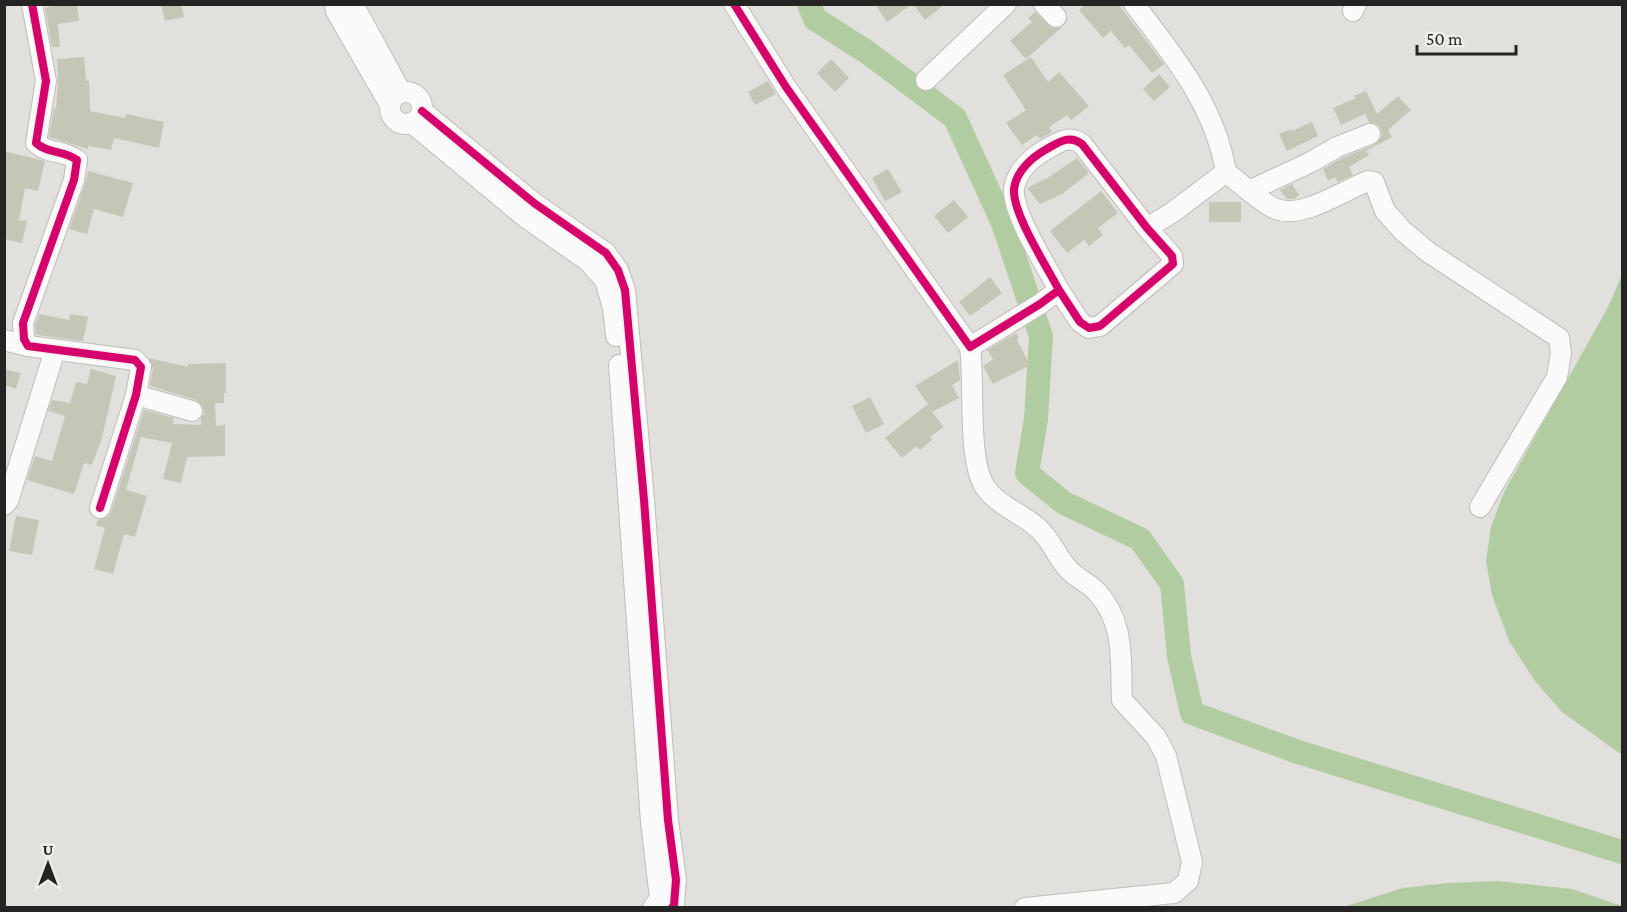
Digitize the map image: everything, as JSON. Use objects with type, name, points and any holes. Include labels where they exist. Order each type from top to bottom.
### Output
[{"type":"street","points":[[28,346],[24,339],[22,323],[74,180],[77,165],[77,160],[69,154],[43,149],[36,142],[46,81],[32,4]]},
{"type":"street","points":[[335,4],[336,11],[396,99]]},
{"type":"street","points":[[353,4],[396,99]]},
{"type":"street","points":[[734,4],[786,87],[970,347],[974,447],[977,467],[984,486],[998,502],[1039,529],[1054,546],[1064,565],[1097,592],[1110,611],[1119,631],[1122,700],[1155,737],[1166,756],[1192,862],[1188,880],[1174,893],[1025,908]]},
{"type":"street","points":[[926,80],[1006,4]]},
{"type":"street","points":[[1134,4],[1183,69],[1203,102],[1220,144],[1226,172],[1249,191],[1274,208],[1289,212],[1331,199],[1368,181],[1374,182],[1385,211],[1403,231],[1428,252],[1559,338],[1561,352],[1557,377],[1480,507]]},
{"type":"street","points":[[412,93],[417,96],[422,105],[417,117],[406,124],[396,120],[390,111],[396,99],[412,93]]},
{"type":"street","points":[[417,117],[529,210],[606,254],[618,270],[625,290],[636,500],[659,821],[676,880],[667,905]]},
{"type":"street","points":[[1249,191],[1337,147],[1370,134]]},
{"type":"street","points":[[1062,140],[1076,140],[1082,144],[1147,228],[1172,256],[1173,264],[1101,326],[1089,328],[1080,322],[1059,290],[1025,227],[1014,196],[1014,186],[1020,173],[1033,157],[1062,140]]},
{"type":"street","points":[[1147,228],[1173,212],[1226,172]]},
{"type":"street","points":[[970,347],[1059,290]]},
{"type":"street","points":[[4,340],[28,346],[135,360],[141,367],[136,395],[100,508]]},
{"type":"street","points":[[4,505],[8,501],[55,350]]},
{"type":"street","points":[[136,395],[192,411]]},
{"type":"shaded area","points":[[1622,275],[1622,755],[1562,712],[1535,681],[1509,641],[1492,595],[1486,561],[1491,527],[1504,492],[1607,309]]},
{"type":"shaded area","points":[[1499,881],[1572,889],[1622,907],[1343,907],[1403,888]]},
{"type":"building","points":[[57,4],[77,4],[79,21],[58,24],[60,47],[52,47],[45,8]]},
{"type":"building","points":[[161,4],[181,4],[184,17],[165,21]]},
{"type":"building","points":[[875,4],[912,4],[887,22]]},
{"type":"building","points":[[913,4],[945,4],[925,20]]},
{"type":"building","points":[[1086,4],[1118,4],[1164,64],[1152,73],[1129,45],[1125,48],[1111,31],[1103,38],[1079,10]]},
{"type":"building","points":[[1035,12],[1052,28],[1062,27],[1026,59],[1010,41],[1032,22],[1028,18]]},
{"type":"building","points":[[84,57],[86,81],[89,80],[90,111],[126,118],[126,114],[164,122],[159,148],[114,138],[111,150],[88,146],[88,149],[49,137],[54,108],[56,109],[57,59]]},
{"type":"building","points":[[1031,57],[1048,82],[1059,72],[1089,106],[1071,120],[1067,115],[1049,127],[1052,132],[1040,139],[1037,135],[1022,145],[1006,123],[1026,110],[1003,75]]},
{"type":"building","points":[[831,59],[849,78],[835,92],[817,73]]},
{"type":"building","points":[[1159,74],[1170,87],[1154,101],[1143,89]]},
{"type":"building","points":[[768,81],[776,94],[755,105],[748,92]]},
{"type":"building","points":[[1366,91],[1377,114],[1398,96],[1411,110],[1388,130],[1392,137],[1366,151],[1369,155],[1349,167],[1353,175],[1338,182],[1335,177],[1328,181],[1323,169],[1342,158],[1374,145],[1382,136],[1378,125],[1369,122],[1365,114],[1341,125],[1333,108]]},
{"type":"building","points":[[1312,122],[1318,136],[1287,151],[1279,134]]},
{"type":"building","points":[[4,151],[45,161],[38,191],[25,188],[19,220],[27,221],[22,243],[4,239]]},
{"type":"building","points":[[1077,158],[1089,173],[1062,194],[1040,204],[1027,188],[1049,177]]},
{"type":"building","points":[[888,169],[902,192],[885,201],[872,178]]},
{"type":"building","points":[[88,171],[133,183],[123,217],[94,209],[87,234],[69,229]]},
{"type":"building","points":[[1292,184],[1299,195],[1294,199],[1287,199],[1280,190]]},
{"type":"building","points":[[1101,191],[1118,213],[1098,228],[1103,235],[1089,246],[1084,240],[1067,253],[1050,231]]},
{"type":"building","points":[[954,200],[968,217],[948,233],[934,216]]},
{"type":"building","points":[[1209,202],[1241,202],[1241,222],[1209,222]]},
{"type":"building","points":[[990,277],[1002,293],[970,316],[959,302]]},
{"type":"building","points":[[39,314],[69,320],[70,314],[88,317],[83,341],[36,335],[35,325]]},
{"type":"building","points":[[1016,333],[1019,338],[1017,340],[1030,365],[993,384],[983,366],[993,359],[987,350]]},
{"type":"building","points":[[149,358],[188,367],[188,364],[226,363],[224,403],[215,403],[216,426],[225,425],[225,456],[187,457],[181,483],[163,479],[172,443],[141,437],[126,490],[147,496],[135,537],[124,534],[113,574],[94,569],[105,528],[96,525],[98,520],[108,517],[111,512],[144,410],[174,418],[173,424],[201,425],[201,418],[204,414],[203,408],[196,400],[150,386],[153,369]]},
{"type":"building","points":[[958,360],[960,380],[952,385],[959,398],[932,412],[944,427],[930,437],[932,440],[920,450],[917,446],[902,458],[885,438],[928,404],[915,386]]},
{"type":"building","points":[[4,369],[21,373],[16,389],[4,385]]},
{"type":"building","points":[[91,369],[116,376],[102,438],[92,465],[84,463],[74,494],[27,480],[35,456],[52,461],[65,416],[48,411],[52,400],[70,403],[76,382],[87,384]]},
{"type":"building","points":[[870,397],[884,424],[866,433],[852,406]]},
{"type":"building","points":[[16,516],[39,520],[32,555],[9,551]]},
{"type":"waterway","points":[[809,4],[815,19],[867,52],[955,118],[1003,223],[1041,336],[1036,419],[1027,473],[1064,503],[1140,539],[1172,584],[1179,656],[1192,713],[1298,752],[1622,852]]},
{"type":"cycle path","points":[[32,4],[46,81],[36,143],[77,160],[74,180],[23,323],[24,339],[28,346],[135,360],[141,367],[136,395],[100,508]]},
{"type":"cycle path","points":[[734,4],[786,87],[970,347],[1059,290],[1080,322],[1089,328],[1100,326],[1173,264],[1172,256],[1147,228],[1082,144],[1072,140],[1063,141],[1040,153],[1021,171],[1014,189],[1018,212],[1059,290]]},
{"type":"cycle path","points":[[422,111],[534,203],[606,253],[618,270],[625,290],[644,500],[668,820],[676,880],[672,908]]}]
